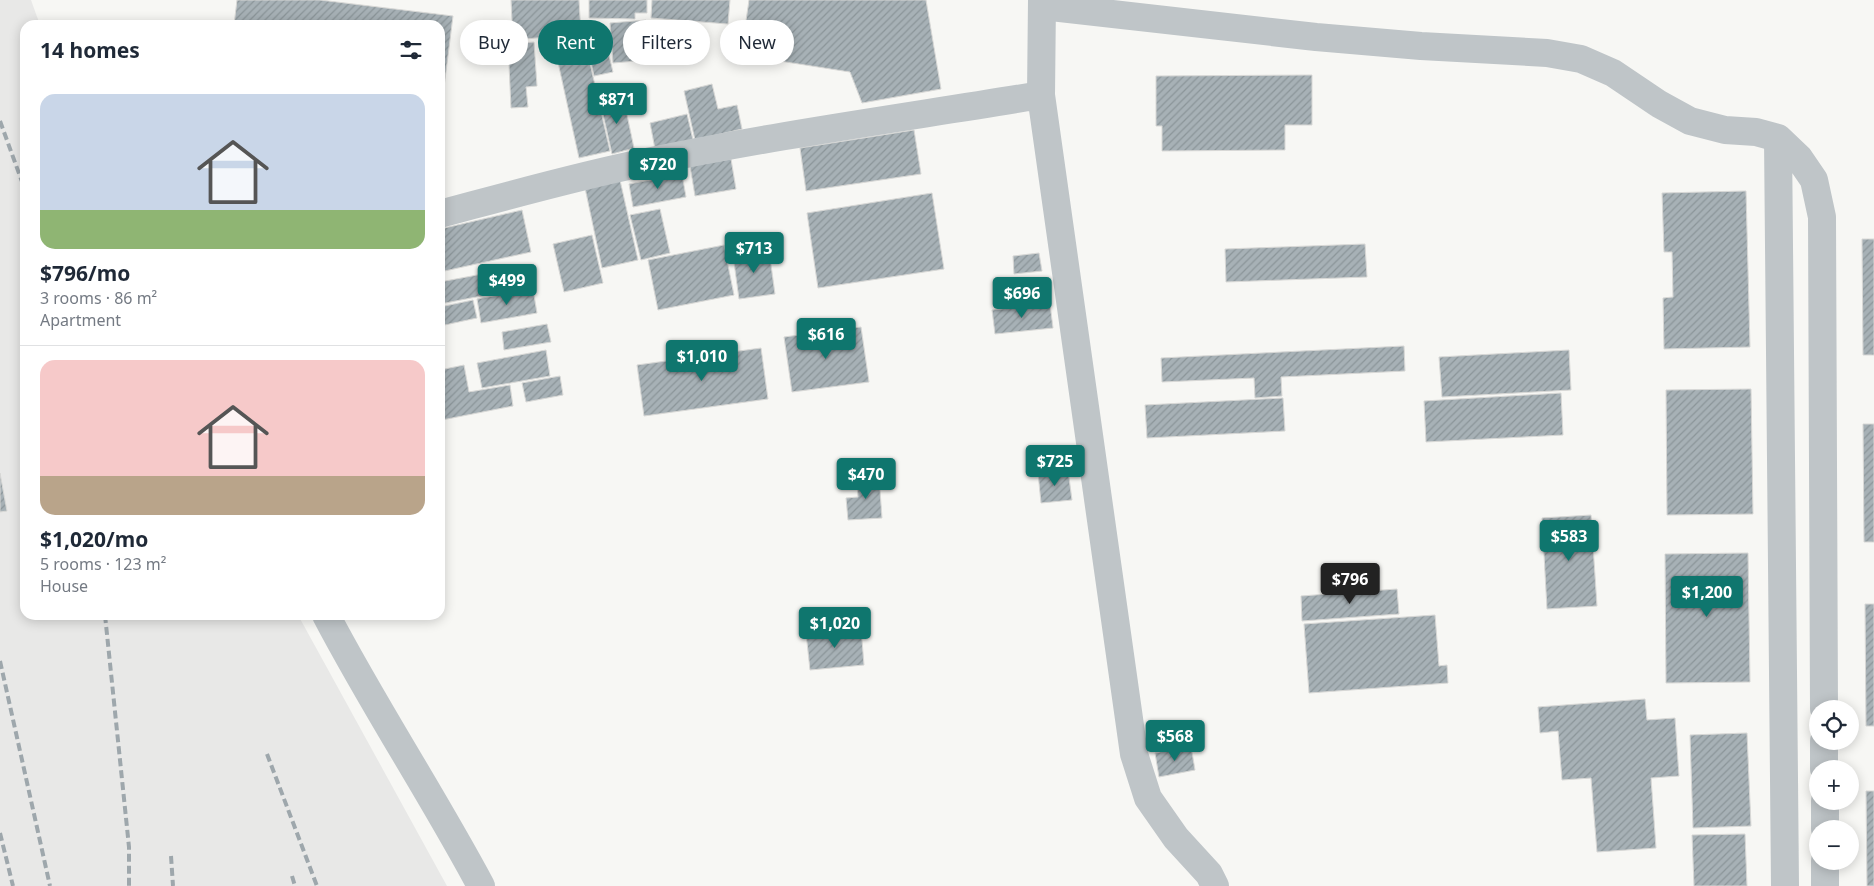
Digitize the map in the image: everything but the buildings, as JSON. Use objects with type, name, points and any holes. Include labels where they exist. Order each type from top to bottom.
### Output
[{"type":"street","points":[[1214,886],[1209,874],[1176,838],[1148,798],[1134,754],[1041,95],[1042,3],[1316,36],[1421,46],[1547,53],[1581,58],[1613,73],[1690,122],[1725,130],[1756,132],[1778,138],[1799,158],[1814,180],[1822,217],[1824,700]]},
{"type":"street","points":[[445,213],[642,163],[770,139],[1041,95]]},
{"type":"street","points":[[1778,138],[1785,886]]},
{"type":"street","points":[[329,620],[369,694],[465,855],[481,886]]},
{"type":"street","points":[[1825,870],[1825,886]]},
{"type":"shaded area","points":[[0,0],[31,0],[38,20],[20,20],[20,620],[301,620],[447,886],[0,886]]},
{"type":"railway","points":[[0,121],[20,176]]},
{"type":"railway","points":[[106,620],[129,847],[129,886]]},
{"type":"railway","points":[[0,661],[50,886]]},
{"type":"railway","points":[[267,754],[317,886]]},
{"type":"railway","points":[[0,833],[13,886]]},
{"type":"railway","points":[[171,856],[173,886]]},
{"type":"railway","points":[[292,876],[295,886]]}]
